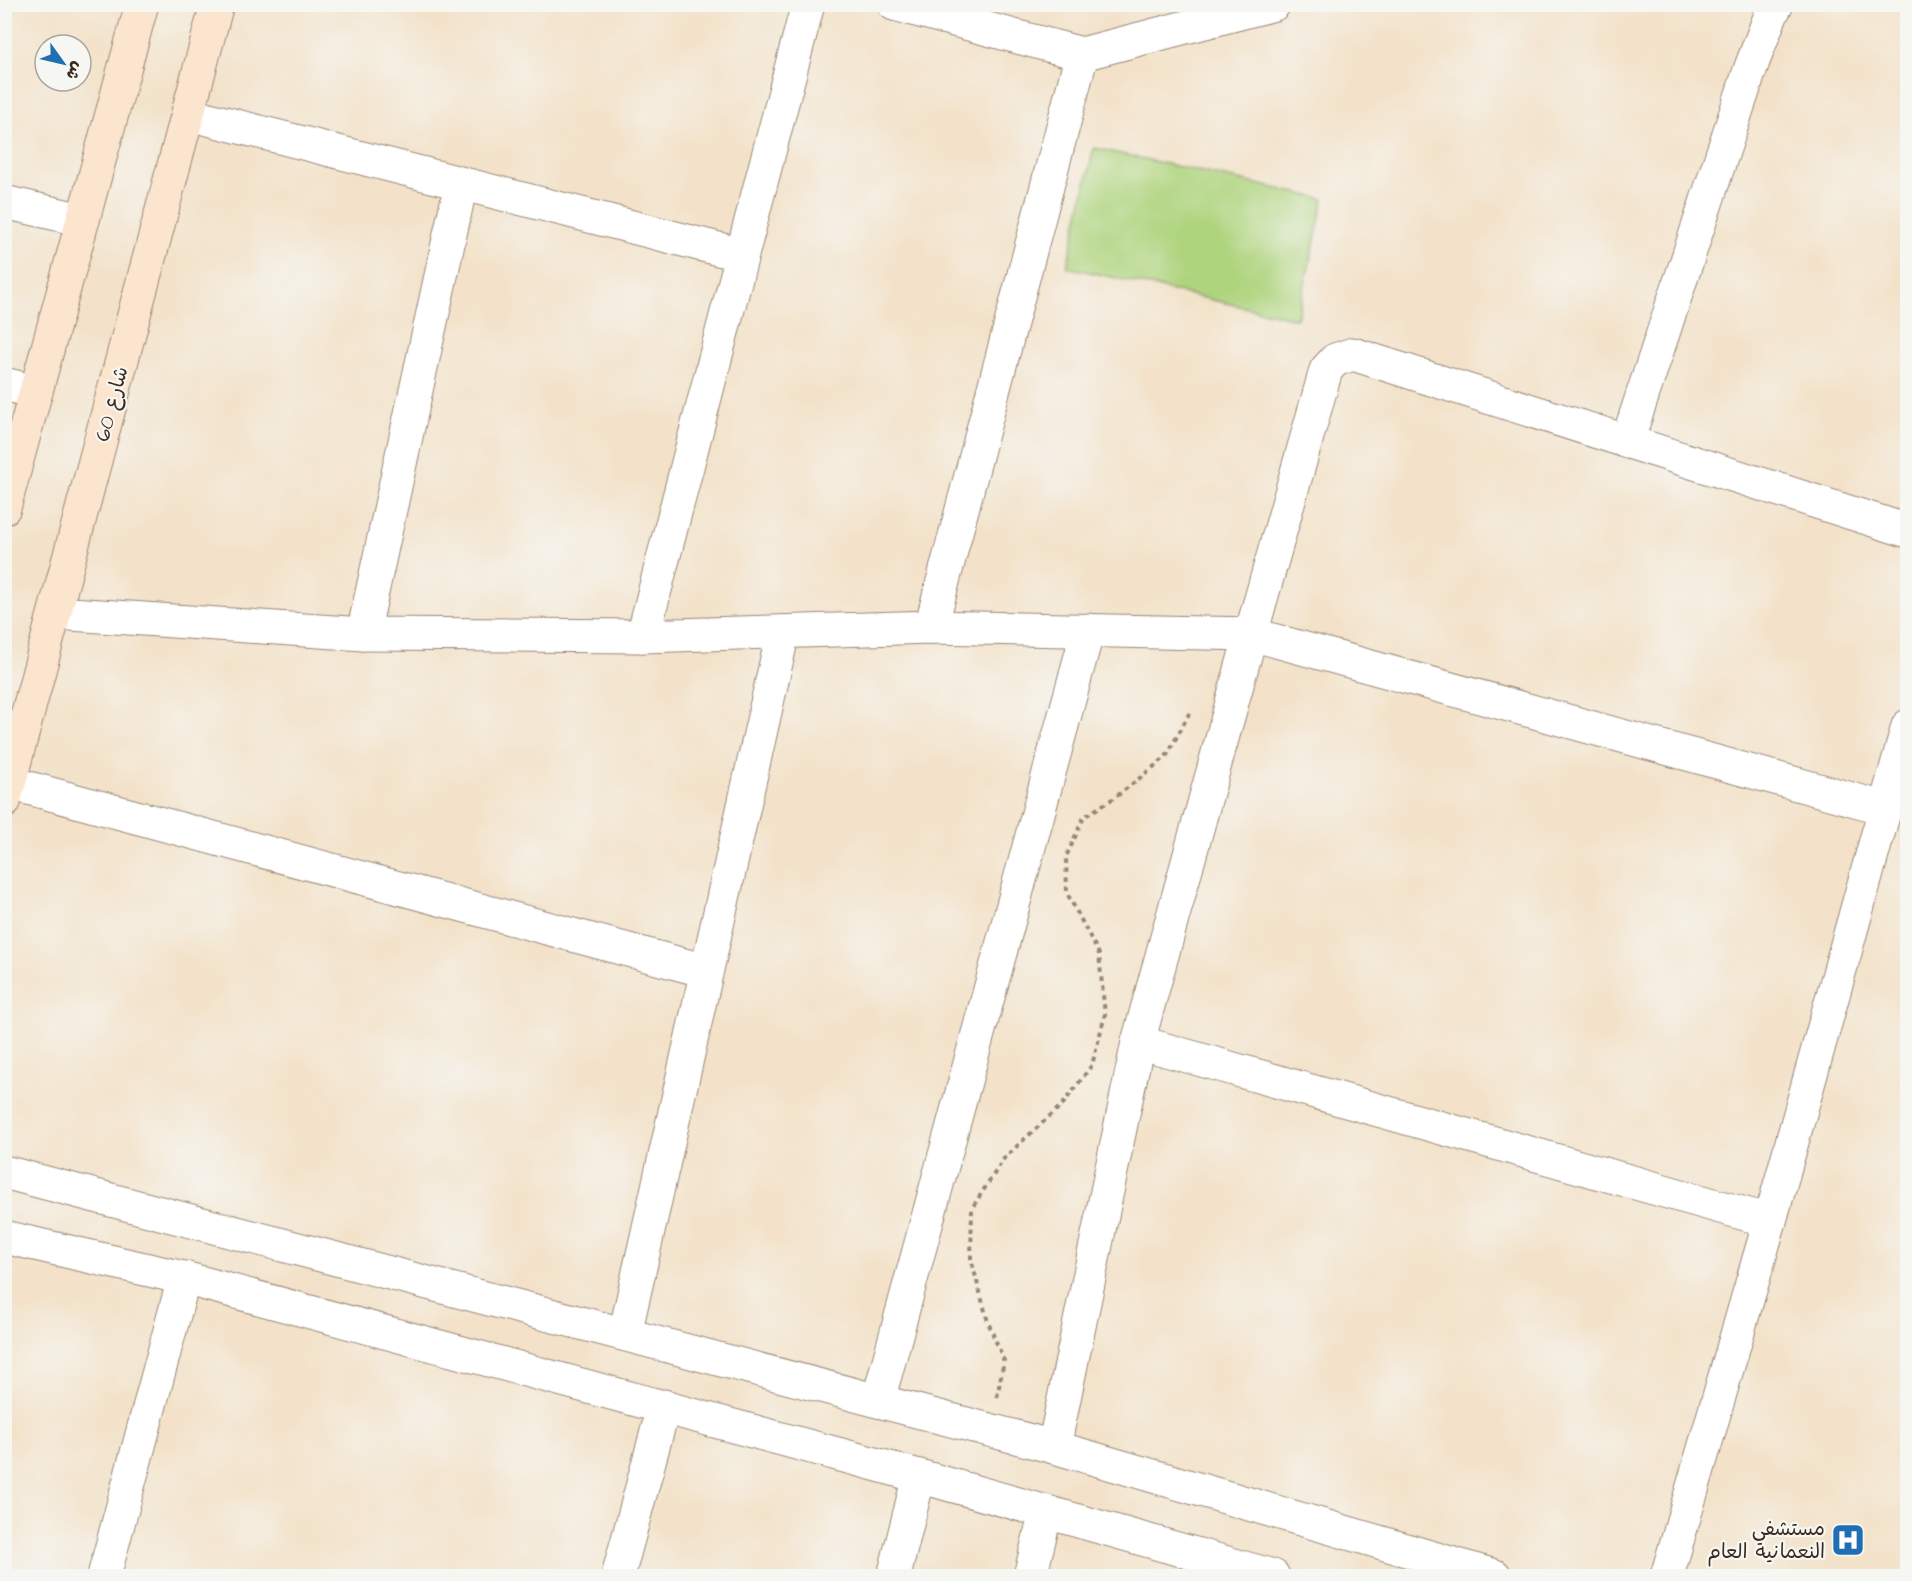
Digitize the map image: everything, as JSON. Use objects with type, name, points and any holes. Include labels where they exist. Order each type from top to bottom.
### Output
[{"type":"street","points":[[4,508],[142,4]]},
{"type":"street","name":"شارع 60","points":[[7,793],[217,4]]},
{"type":"street","points":[[643,636],[808,4]]},
{"type":"street","points":[[894,4],[1082,54],[1274,4]]},
{"type":"street","points":[[1627,442],[1751,67],[1776,4]]},
{"type":"street","points":[[931,627],[1082,54]]},
{"type":"street","points":[[189,114],[742,255]]},
{"type":"street","points":[[363,634],[461,184]]},
{"type":"street","points":[[4,202],[83,220]]},
{"type":"street","points":[[1054,1447],[1138,1042],[1326,370],[1335,360],[1353,354],[1908,531]]},
{"type":"street","points":[[4,384],[36,392]]},
{"type":"street","points":[[56,613],[363,634],[643,636],[931,627],[1251,634],[1884,808]]},
{"type":"street","points":[[878,1401],[1088,630]]},
{"type":"street","points":[[625,1334],[783,632]]},
{"type":"street","points":[[1667,1576],[1770,1221],[1908,726]]},
{"type":"street","points":[[7,793],[706,971]]},
{"type":"street","points":[[1138,1042],[1770,1221]]},
{"type":"street","points":[[4,1172],[1054,1447],[1495,1576]]},
{"type":"street","points":[[4,1237],[184,1278],[664,1406],[1273,1576]]},
{"type":"street","points":[[104,1576],[184,1278]]},
{"type":"street","points":[[618,1576],[664,1406]]},
{"type":"street","points":[[894,1576],[919,1476]]},
{"type":"street","points":[[1030,1576],[1046,1512]]},
{"type":"path","points":[[990,1430],[1004,1361],[988,1322],[971,1259],[972,1208],[1005,1157],[1063,1104],[1092,1065],[1105,1015],[1099,954],[1067,893],[1066,857],[1084,817],[1117,796],[1166,757],[1195,701]]},
{"type":"green space","points":[[1094,148],[1324,199],[1297,319],[1067,267]]},
{"type":"place","name":"مستشفى النعمانية العام","points":[[1848,1540]]}]
